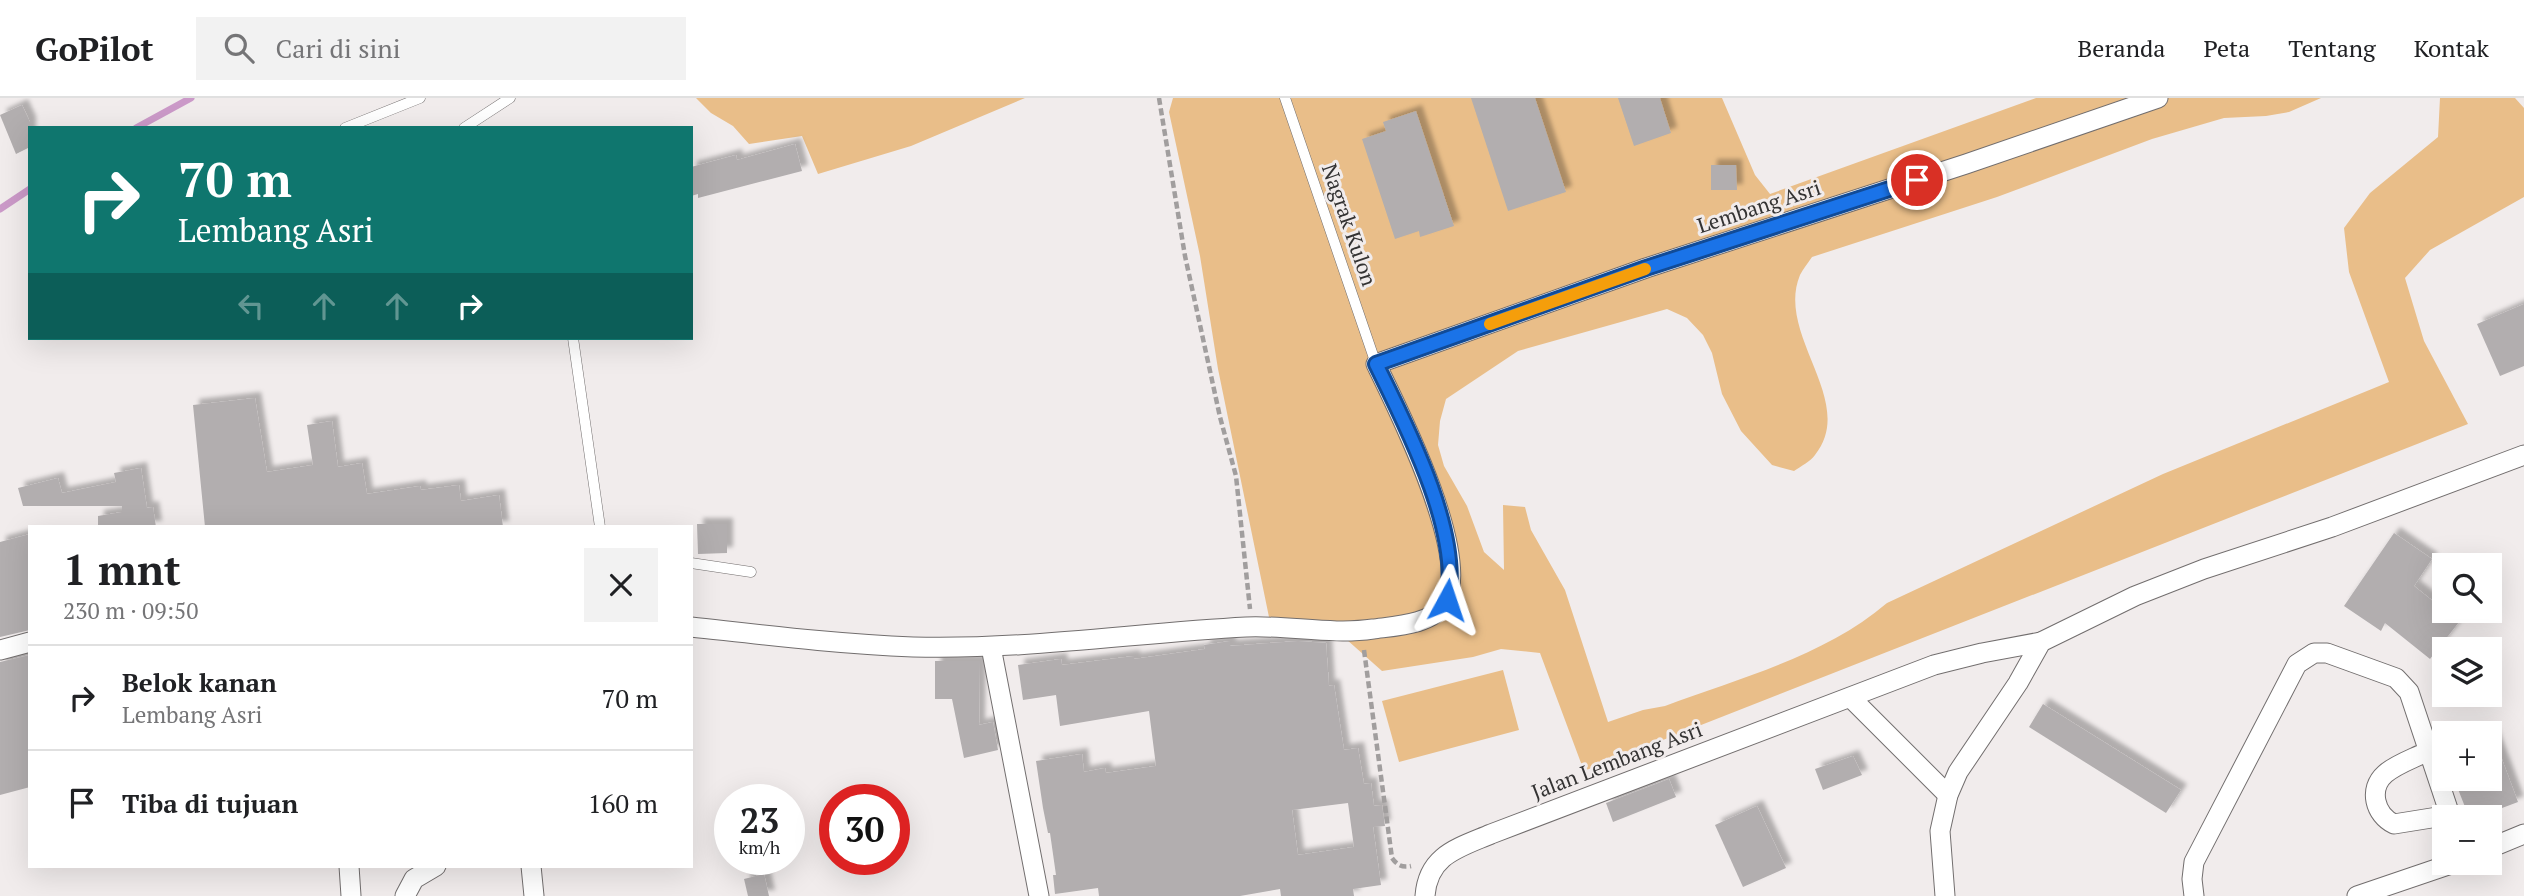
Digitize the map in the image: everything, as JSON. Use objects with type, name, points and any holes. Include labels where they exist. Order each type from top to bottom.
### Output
[{"type":"street","name":"Lembang Asri","points":[[1376,364],[1646,268],[1966,164],[2158,98]]},
{"type":"street","points":[[693,627],[820,642],[991,647],[1248,627],[1361,630],[1430,617],[1441,609],[1450,590],[1451,561],[1442,520],[1376,364]]},
{"type":"street","name":"Jalan Lembang Asri","points":[[1436,862],[1471,842],[1529,818],[1934,665],[2041,642],[2135,596],[2204,569],[2332,527],[2524,455]]},
{"type":"street","points":[[1945,896],[1940,831],[1948,795],[1958,772],[2018,683],[2041,642]]},
{"type":"street","points":[[0,650],[28,643]]},
{"type":"street","points":[[991,647],[1039,896]]},
{"type":"street","points":[[2194,896],[2194,862],[2297,664],[2304,657],[2314,653],[2327,653],[2400,681],[2409,692],[2428,751]]},
{"type":"street","points":[[1851,698],[1948,795]]},
{"type":"street","points":[[2502,843],[2524,834]]},
{"type":"street","points":[[1425,896],[1427,880],[1436,862]]},
{"type":"street","points":[[349,868],[351,896]]},
{"type":"street","points":[[405,896],[414,879],[433,868]]},
{"type":"street","points":[[531,868],[534,896]]},
{"type":"street","points":[[2357,896],[2432,870]]},
{"type":"lane","points":[[350,126],[420,98]]},
{"type":"lane","points":[[467,126],[510,98]]},
{"type":"lane","name":"Nagrak Kulon","points":[[1285,98],[1376,364]]},
{"type":"lane","points":[[573,340],[600,525]]},
{"type":"lane","points":[[693,563],[751,572]]},
{"type":"path","points":[[1159,98],[1185,256],[1220,417],[1236,476],[1251,602],[1248,627]]},
{"type":"path","points":[[1361,630],[1392,858],[1396,864],[1404,867],[1436,862]]},
{"type":"shaded area","points":[[696,98],[1025,98],[911,146],[818,174],[802,136],[749,144],[733,126],[711,113]]},
{"type":"shaded area","points":[[1173,98],[1722,98],[1755,175],[1770,194],[2036,98],[2321,98],[2289,112],[2224,118],[2152,139],[1997,197],[1812,257],[1800,275],[1795,298],[1805,344],[1823,390],[1827,413],[1826,434],[1815,455],[1794,471],[1772,465],[1741,431],[1722,394],[1712,353],[1703,335],[1687,318],[1667,309],[1518,351],[1446,399],[1440,421],[1438,445],[1444,466],[1467,506],[1484,552],[1504,570],[1503,505],[1525,507],[1531,530],[1565,590],[1608,722],[1665,706],[1781,664],[1837,638],[1887,603],[2163,474],[2389,382],[2349,272],[2344,228],[2370,193],[2438,137],[2440,98],[2515,98],[2524,108],[2524,197],[2430,250],[2405,278],[2424,341],[2468,424],[1584,771],[1540,653],[1501,649],[1473,657],[1382,671],[1328,623],[1269,617],[1218,369],[1200,256],[1169,112]]},
{"type":"shaded area","points":[[1503,670],[1519,730],[1399,762],[1382,701]]},
{"type":"building","points":[[1471,98],[1535,98],[1566,192],[1508,211]]},
{"type":"building","points":[[1618,98],[1660,98],[1671,133],[1634,146]]},
{"type":"building","points":[[22,105],[30,122],[28,148],[16,154],[0,115]]},
{"type":"building","points":[[1416,111],[1454,226],[1420,237],[1419,231],[1395,239],[1362,139],[1386,131],[1383,122]]},
{"type":"building","points":[[795,144],[802,171],[698,198],[698,194],[693,195],[693,166],[736,155],[737,160]]},
{"type":"building","points":[[1711,165],[1736,165],[1737,190],[1711,190]]},
{"type":"building","points":[[2524,304],[2524,366],[2500,376],[2477,324]]},
{"type":"building","points":[[255,398],[267,472],[313,465],[307,425],[332,421],[338,467],[362,463],[367,494],[420,486],[421,490],[459,485],[461,501],[499,495],[503,525],[205,525],[193,405]]},
{"type":"building","points":[[141,468],[147,508],[153,507],[156,525],[98,525],[98,516],[122,512],[122,506],[23,506],[18,488],[58,478],[62,493],[116,482],[114,473]]},
{"type":"building","points":[[697,524],[727,524],[727,553],[698,554]]},
{"type":"building","points":[[2394,533],[2432,559],[2414,586],[2432,600],[2432,623],[2458,623],[2447,637],[2432,637],[2430,659],[2385,623],[2381,631],[2344,606]]},
{"type":"building","points":[[28,535],[28,630],[0,637],[0,542]]},
{"type":"building","points":[[1230,641],[1230,646],[1298,641],[1326,643],[1329,686],[1334,685],[1344,750],[1358,748],[1364,784],[1371,783],[1374,806],[1382,805],[1385,826],[1373,827],[1381,885],[1353,889],[1354,896],[1281,896],[1280,889],[1240,896],[1099,896],[1098,888],[1055,894],[1053,875],[1056,875],[1050,833],[1036,761],[1082,754],[1084,772],[1105,768],[1106,773],[1156,766],[1149,711],[1060,726],[1056,695],[1023,700],[1018,665],[1061,659],[1062,665],[1134,656],[1134,659],[1205,649],[1204,645]],"holes":[[[1348,803],[1354,847],[1298,855],[1292,810]]]},
{"type":"building","points":[[28,655],[28,788],[0,795],[0,662]]},
{"type":"building","points":[[935,661],[980,661],[979,725],[993,722],[998,750],[964,758],[952,699],[935,699]]},
{"type":"building","points":[[2043,704],[2181,790],[2166,813],[2029,727]]},
{"type":"building","points":[[1853,756],[1862,775],[1823,790],[1815,769]]},
{"type":"building","points":[[2502,760],[2518,802],[2502,808],[2502,805],[2464,805],[2459,791],[2502,791]]},
{"type":"building","points":[[1669,779],[1676,797],[1613,822],[1606,803]]},
{"type":"building","points":[[1757,806],[1786,868],[1743,887],[1715,825]]},
{"type":"building","points":[[764,875],[769,896],[748,896],[744,879]]},
{"type":"waterway","points":[[140,126],[191,98]]},
{"type":"waterway","points":[[0,209],[28,190]]},
{"type":"slow traffic","points":[[1490,324],[1645,269]]},
{"type":"route","points":[[1447,600],[1451,561],[1442,520],[1403,422],[1376,364],[1646,268],[1917,180]]}]
